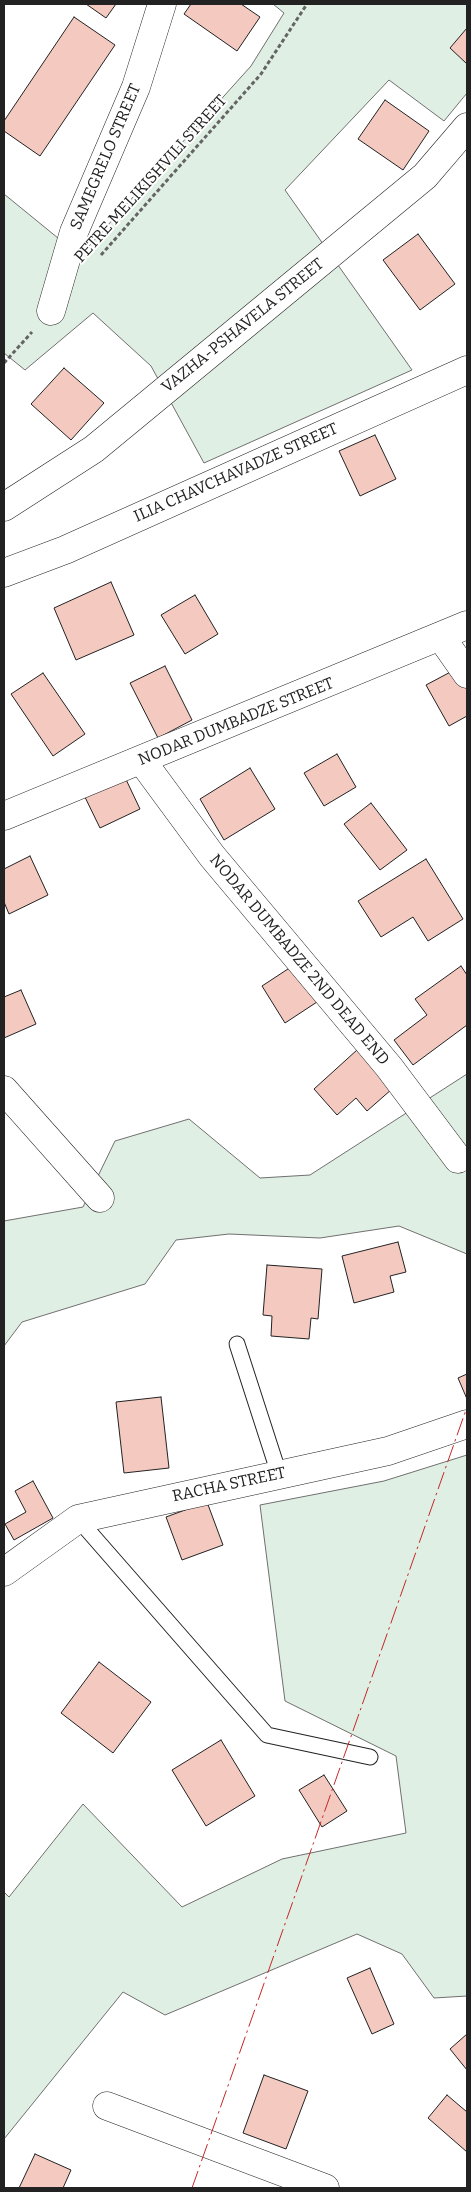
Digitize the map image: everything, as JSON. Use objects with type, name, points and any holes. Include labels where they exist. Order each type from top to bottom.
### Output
[{"type":"street","name":"SAMEGRELO STREET","points":[[51,311],[74,232],[136,87],[162,4]]},
{"type":"street","name":"VAZHA-PSHAVELA STREET","points":[[4,507],[94,449],[425,176],[467,127]]},
{"type":"street","name":"ILIA CHAVCHAVADZE STREET","points":[[4,573],[65,550],[467,370]]},
{"type":"street","name":"NODAR DUMBADZE STREET","points":[[4,816],[142,761],[467,625]]},
{"type":"street","points":[[441,637],[467,674]]},
{"type":"street","name":"NODAR DUMBADZE 2ND DEAD END","points":[[142,761],[212,856],[389,1066],[458,1159]]},
{"type":"street","points":[[4,1090],[100,1198]]},
{"type":"street","name":"RACHA STREET","points":[[4,1572],[78,1519],[388,1451],[467,1424]]},
{"type":"street","points":[[107,2106],[326,2188]]},
{"type":"lane","points":[[237,1344],[279,1474]]},
{"type":"lane","points":[[78,1519],[267,1735],[370,1757]]},
{"type":"path","name":"PETRE MELIKISHVILI STREET","points":[[97,259],[261,74],[307,4]]},
{"type":"path","points":[[4,363],[51,311]]},
{"type":"green space","points":[[273,4],[467,4],[467,93],[444,121],[389,80],[285,190],[412,370],[204,463],[151,366],[93,313],[25,370],[4,353],[4,194],[80,256],[251,66],[284,13]]},
{"type":"green space","points":[[467,1074],[467,1254],[399,1226],[320,1238],[229,1234],[176,1240],[145,1284],[22,1322],[4,1346],[4,1221],[83,1207],[115,1141],[189,1119],[260,1178],[310,1175]]},
{"type":"green space","points":[[467,1455],[467,1996],[434,1998],[402,1954],[357,1934],[165,2015],[123,1992],[4,2139],[4,1892],[9,1897],[83,1804],[182,1907],[282,1859],[406,1833],[396,1756],[285,1701],[260,1505],[384,1481]]},
{"type":"building","points":[[86,4],[116,4],[106,18]]},
{"type":"building","points":[[191,4],[241,4],[260,17],[237,51],[184,14]]},
{"type":"building","points":[[74,17],[115,45],[40,156],[4,131],[4,121]]},
{"type":"building","points":[[467,28],[467,64],[450,48]]},
{"type":"building","points":[[385,100],[429,131],[403,170],[358,139]]},
{"type":"building","points":[[418,234],[455,284],[420,310],[383,260]]},
{"type":"building","points":[[64,368],[104,403],[71,440],[31,404]]},
{"type":"building","points":[[375,435],[396,479],[360,496],[339,451]]},
{"type":"building","points":[[111,582],[134,635],[76,660],[54,608]]},
{"type":"building","points":[[195,595],[218,634],[185,654],[161,615]]},
{"type":"building","points":[[165,666],[192,720],[158,738],[130,683]]},
{"type":"building","points":[[458,668],[467,685],[467,716],[449,726],[426,685]]},
{"type":"building","points":[[43,673],[85,734],[53,756],[11,694]]},
{"type":"building","points":[[337,754],[356,787],[324,806],[304,773]]},
{"type":"building","points":[[250,768],[275,809],[224,840],[200,799]]},
{"type":"building","points":[[122,771],[140,809],[100,828],[82,791]]},
{"type":"building","points":[[371,803],[407,850],[380,870],[344,824]]},
{"type":"building","points":[[30,856],[48,895],[9,914],[4,902],[4,869]]},
{"type":"building","points":[[426,859],[463,919],[428,941],[413,917],[381,937],[358,901]]},
{"type":"building","points":[[294,965],[317,1002],[285,1023],[262,986]]},
{"type":"building","points":[[461,966],[467,975],[467,1025],[413,1065],[394,1040],[427,1015],[415,999]]},
{"type":"building","points":[[21,990],[36,1024],[4,1038],[4,997]]},
{"type":"building","points":[[357,1050],[392,1089],[367,1111],[356,1098],[337,1115],[314,1089]]},
{"type":"building","points":[[398,1242],[406,1272],[390,1276],[394,1292],[354,1303],[342,1256]]},
{"type":"building","points":[[267,1265],[322,1269],[318,1319],[311,1318],[309,1339],[271,1336],[272,1316],[263,1315]]},
{"type":"building","points":[[467,1374],[467,1399],[458,1378]]},
{"type":"building","points":[[161,1397],[169,1468],[124,1473],[116,1402]]},
{"type":"building","points":[[33,1481],[53,1518],[14,1540],[5,1524],[26,1512],[15,1491]]},
{"type":"building","points":[[207,1502],[223,1545],[182,1560],[166,1517]]},
{"type":"building","points":[[99,1662],[151,1702],[113,1753],[61,1713]]},
{"type":"building","points":[[221,1740],[255,1796],[206,1826],[172,1770]]},
{"type":"building","points":[[324,1775],[347,1811],[322,1827],[299,1790]]},
{"type":"building","points":[[370,1968],[394,2024],[372,2034],[347,1978]]},
{"type":"building","points":[[467,2034],[467,2070],[450,2049]]},
{"type":"building","points":[[264,2075],[308,2091],[286,2149],[243,2133]]},
{"type":"building","points":[[447,2095],[467,2112],[467,2152],[428,2118]]},
{"type":"building","points":[[35,2154],[71,2170],[63,2188],[19,2188]]},
{"type":"power","points":[[192,2188],[467,1407]]}]
